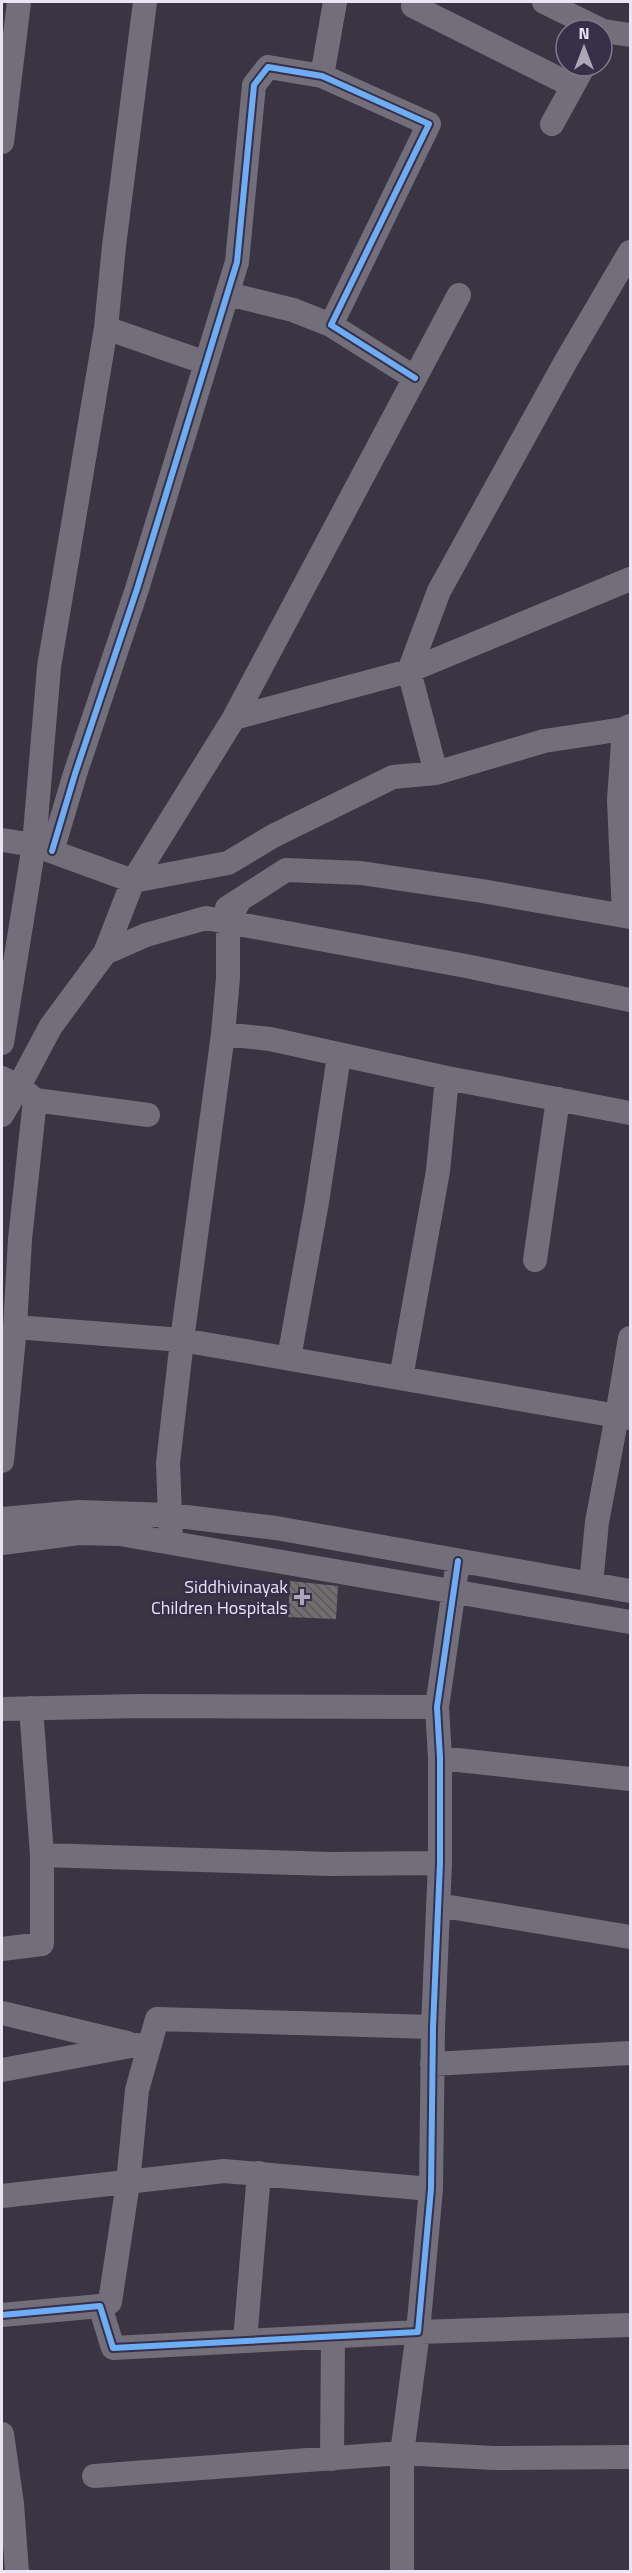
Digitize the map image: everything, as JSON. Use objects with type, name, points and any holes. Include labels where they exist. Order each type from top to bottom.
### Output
[{"type":"street","points":[[2,142],[6,66],[19,2]]},
{"type":"street","points":[[43,848],[38,797],[49,667],[106,328],[145,2]]},
{"type":"street","points":[[322,76],[335,2]]},
{"type":"street","points":[[544,2],[582,18]]},
{"type":"street","points":[[414,6],[554,65]]},
{"type":"street","points":[[614,30],[630,35]]},
{"type":"street","points":[[2,1043],[43,848],[75,774],[137,589],[237,262],[254,85],[268,67],[322,76],[429,124],[331,325]]},
{"type":"street","points":[[552,124],[578,78]]},
{"type":"street","points":[[436,773],[409,671],[439,591],[566,361],[630,252]]},
{"type":"street","points":[[228,294],[293,310],[331,325],[415,378]]},
{"type":"street","points":[[2,1115],[51,1026],[105,953],[133,881],[234,718],[459,295]]},
{"type":"street","points":[[106,328],[206,363]]},
{"type":"street","points":[[234,718],[409,671],[630,579]]},
{"type":"street","points":[[2,840],[43,848],[133,881],[228,863],[273,836],[393,777],[436,773],[544,741],[627,727],[625,796],[627,916],[361,873],[286,870],[239,901],[217,920]]},
{"type":"street","points":[[38,797],[75,774]]},
{"type":"street","points":[[105,953],[146,935],[217,920],[466,966],[630,1000]]},
{"type":"street","points":[[171,1541],[168,1463],[223,1034],[228,978],[217,920]]},
{"type":"street","points":[[223,1034],[270,1039],[339,1056],[630,1113]]},
{"type":"street","points":[[289,1358],[317,1202],[339,1056]]},
{"type":"street","points":[[400,1378],[438,1171],[447,1078]]},
{"type":"street","points":[[18,1088],[148,1115]]},
{"type":"street","points":[[2,1461],[15,1327],[20,1239],[18,1088]]},
{"type":"street","points":[[535,1260],[558,1099]]},
{"type":"street","points":[[15,1327],[182,1340],[624,1417]]},
{"type":"street","points":[[591,1584],[597,1522],[624,1417],[630,1338]]},
{"type":"street","points":[[2,1519],[79,1512],[170,1515],[276,1528],[630,1591]]},
{"type":"street","points":[[2,1543],[79,1533],[120,1534],[630,1622]]},
{"type":"street","points":[[402,2571],[402,2453],[418,2332],[431,2189],[433,2027],[440,1863],[440,1758],[437,1707],[458,1562]]},
{"type":"street","points":[[2,1709],[437,1707]]},
{"type":"street","points":[[2,1948],[42,1944],[42,1855],[31,1708]]},
{"type":"street","points":[[440,1758],[630,1779]]},
{"type":"street","points":[[42,1855],[330,1864],[440,1863]]},
{"type":"street","points":[[438,1905],[630,1937]]},
{"type":"street","points":[[2,2013],[142,2045]]},
{"type":"street","points":[[2,2315],[100,2306],[110,2302],[128,2183],[142,2045],[157,2019],[433,2027]]},
{"type":"street","points":[[2,2070],[142,2045]]},
{"type":"street","points":[[432,2064],[630,2053]]},
{"type":"street","points":[[2,2196],[224,2171],[431,2189]]},
{"type":"street","points":[[245,2341],[259,2173]]},
{"type":"street","points":[[100,2306],[113,2348],[418,2332],[630,2325]]},
{"type":"street","points":[[332,2459],[333,2337]]},
{"type":"street","points":[[2,2434],[12,2504],[17,2571]]},
{"type":"street","points":[[94,2476],[402,2453],[493,2458],[630,2457]]},
{"type":"building","points":[[290,1581],[338,1586],[336,1619],[288,1617]]},
{"type":"cycle path","points":[[52,851],[75,774],[137,589],[237,262],[254,85],[268,67],[322,76],[429,124],[331,325],[415,378]]},
{"type":"cycle path","points":[[2,2315],[100,2306],[113,2348],[418,2332],[431,2189],[433,2027],[440,1863],[440,1758],[437,1707],[458,1561]]},
{"type":"place","name":"Siddhivinayak Children Hospitals","points":[[302,1597]]}]
